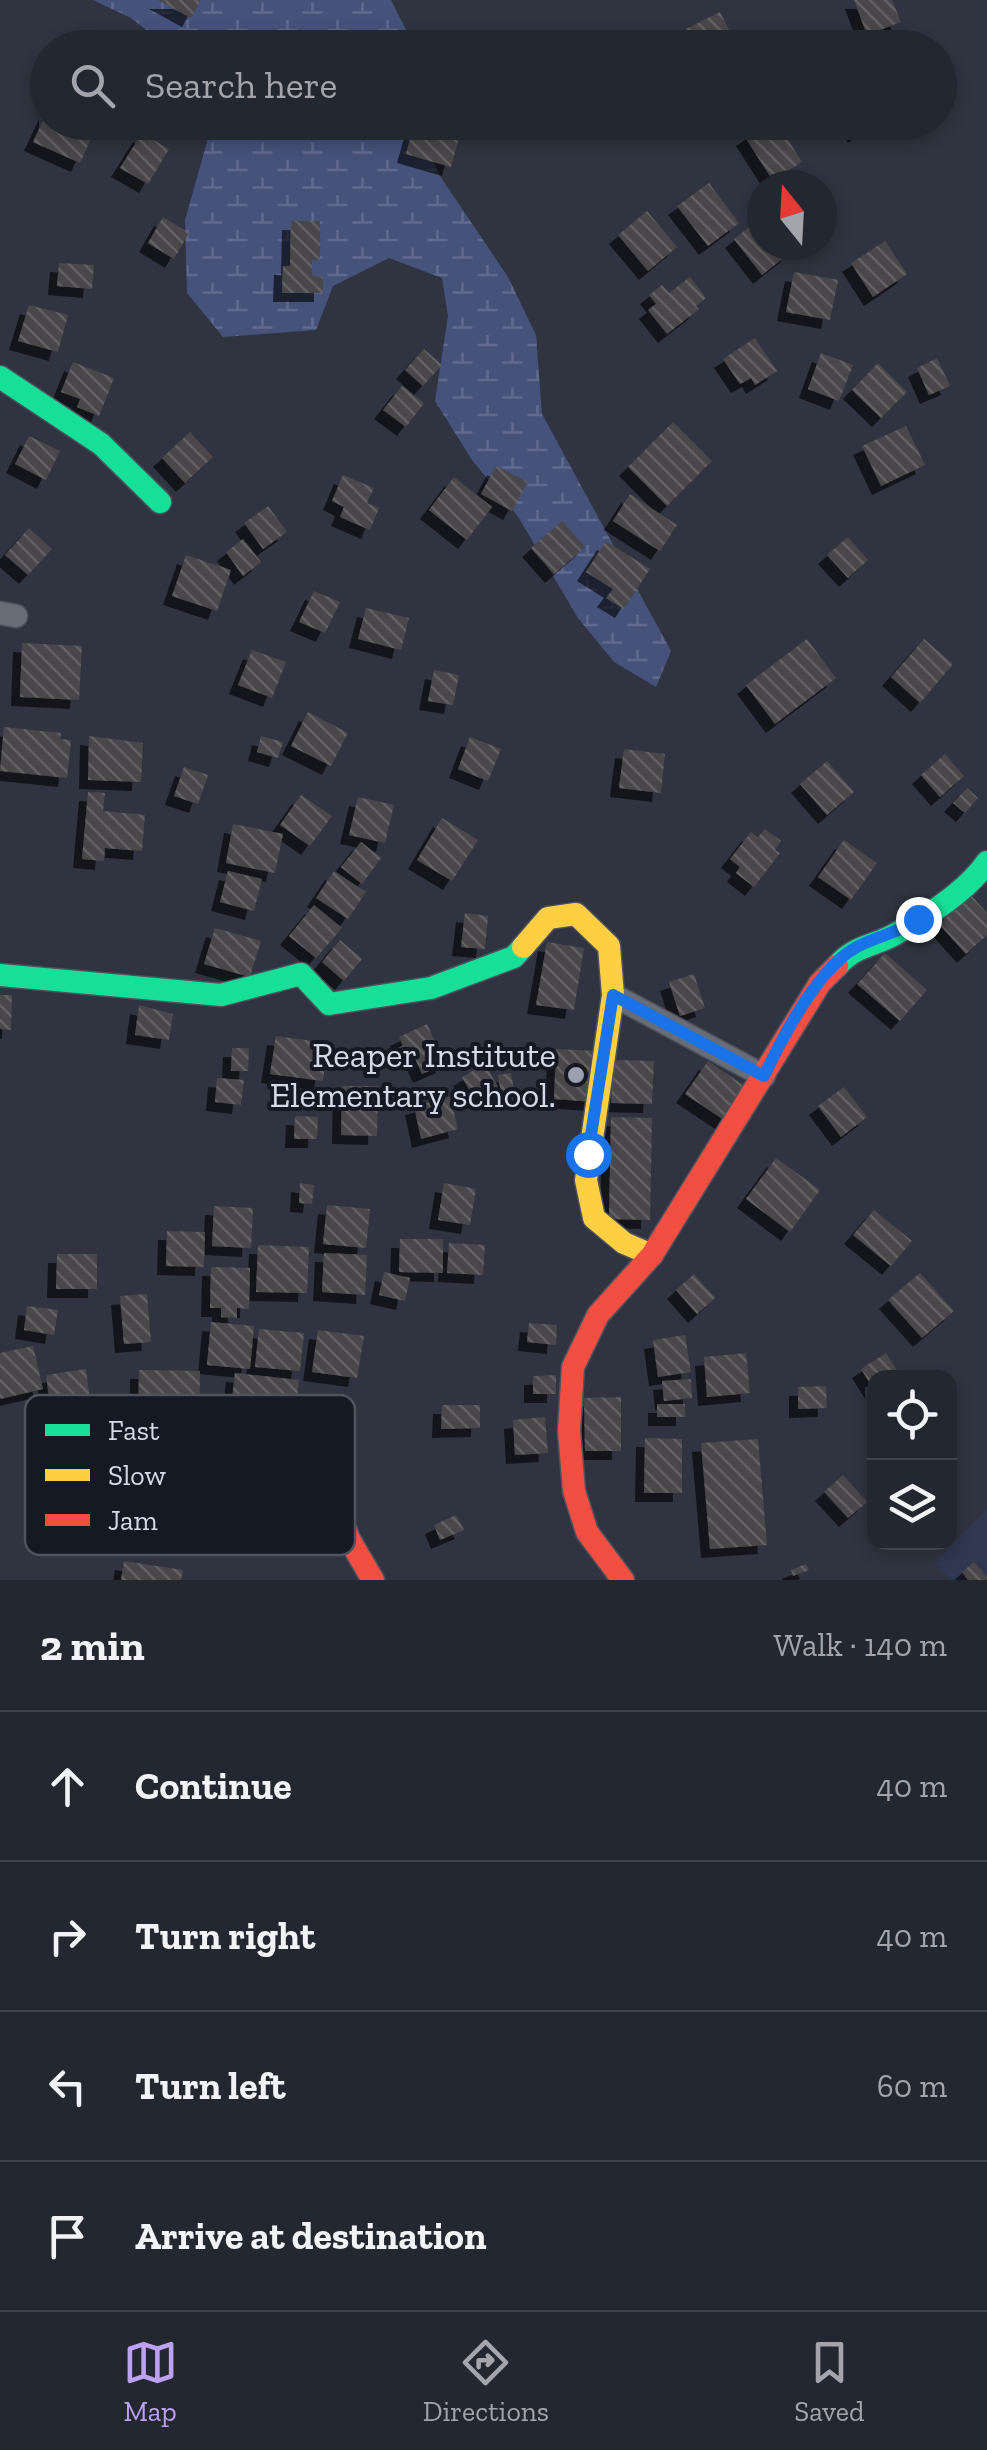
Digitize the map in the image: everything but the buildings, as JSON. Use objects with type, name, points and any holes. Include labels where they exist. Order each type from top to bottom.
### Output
[{"type":"street","points":[[0,377],[100,444],[160,502]]},
{"type":"street","points":[[623,1580],[588,1532],[574,1492],[569,1431],[573,1367],[598,1315],[652,1255],[820,983],[854,949],[897,934],[976,878],[987,862]]},
{"type":"street","points":[[0,975],[221,995],[301,974],[328,1004],[431,988],[514,957],[548,918],[576,914],[609,946],[613,995],[586,1180],[594,1218],[624,1243],[652,1255]]},
{"type":"street","points":[[613,995],[764,1076]]},
{"type":"street","points":[[355,1548],[374,1580]]},
{"type":"shaded area","points":[[987,1509],[987,1580],[951,1580],[934,1564],[947,1550],[957,1550],[957,1540]]},
{"type":"green space","points":[[93,0],[391,0],[406,30],[146,30]]},
{"type":"green space","points":[[423,140],[440,176],[508,277],[536,335],[542,414],[671,651],[656,687],[614,662],[578,618],[517,515],[472,460],[435,401],[448,316],[442,278],[389,258],[333,286],[316,330],[223,337],[187,293],[185,220],[207,142]]},
{"type":"traffic: fast","points":[[0,377],[101,444],[160,502]]},
{"type":"traffic: fast","points":[[837,966],[852,953],[890,937],[935,910],[959,892],[987,862]]},
{"type":"traffic: fast","points":[[0,975],[221,995],[301,974],[329,1004],[431,988],[514,957],[523,947]]},
{"type":"traffic: slow","points":[[523,947],[548,918],[576,914],[609,946],[613,995],[586,1180],[594,1218],[624,1243],[652,1255]]},
{"type":"traffic: jam","points":[[623,1580],[587,1532],[574,1491],[569,1431],[573,1367],[598,1315],[652,1255],[820,983],[837,966]]},
{"type":"traffic: jam","points":[[355,1549],[373,1580]]},
{"type":"place","name":"Reaper Institute Elementary school.","points":[[576,1075]]},
{"type":"route","points":[[588,1154],[613,995],[764,1076],[782,1040],[820,983],[854,949],[897,934],[918,919]]}]
